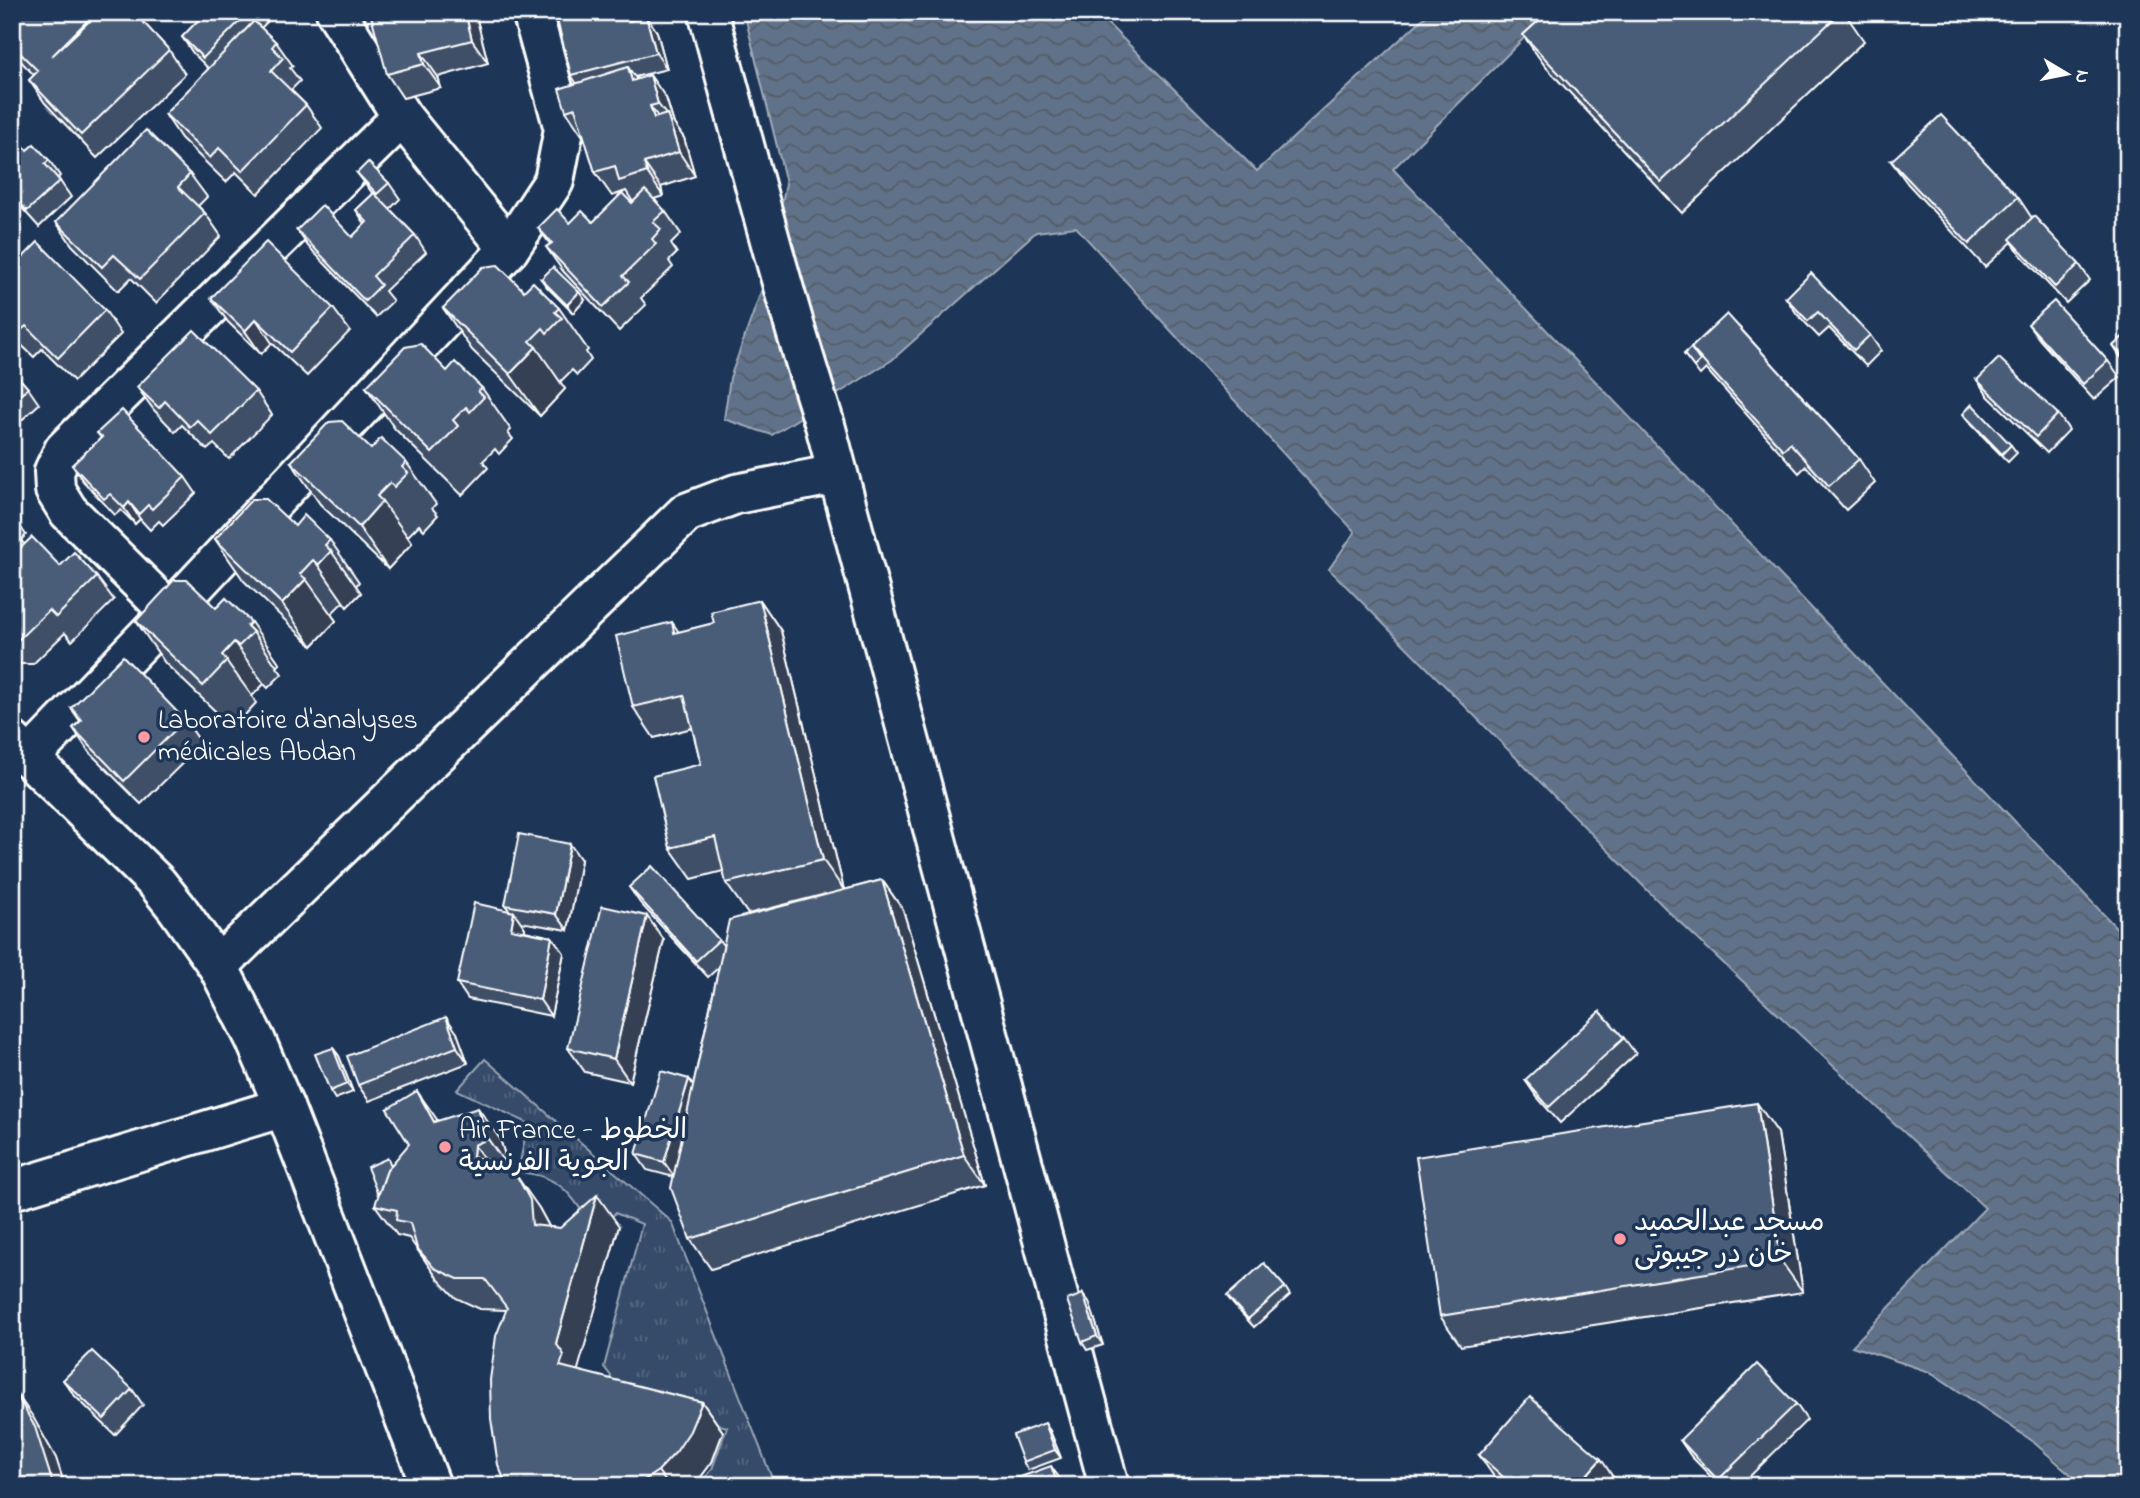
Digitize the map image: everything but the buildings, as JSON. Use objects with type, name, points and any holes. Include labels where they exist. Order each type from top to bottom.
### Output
[{"type":"street","points":[[336,12],[402,117],[509,249]]},
{"type":"street","points":[[430,1486],[284,1107],[255,1039],[210,955],[177,908],[123,848],[21,750],[170,611],[509,249],[554,181],[564,129],[532,12]]},
{"type":"street","points":[[708,12],[785,298],[837,474],[1109,1486]]},
{"type":"street","points":[[170,611],[68,511],[55,490],[54,471],[64,450],[402,117]]},
{"type":"street","points":[[210,955],[686,513],[736,494],[837,474]]},
{"type":"street","points":[[12,1190],[284,1107]]},
{"type":"green space","points":[[485,1059],[672,1222],[775,1486],[699,1486],[712,1469],[727,1427],[608,1394],[611,1376],[604,1367],[642,1224],[615,1213],[598,1237],[575,1201],[558,1184],[534,1174],[518,1172],[528,1123],[457,1090]]},
{"type":"water","points":[[744,12],[1096,12],[1257,171],[1430,12],[1550,12],[1393,169],[2128,940],[2128,1486],[2084,1486],[2031,1440],[1932,1373],[1852,1346],[1985,1208],[1672,915],[1329,569],[1355,532],[1076,227],[1036,232],[892,360],[772,435],[724,419],[730,378],[769,269],[786,183]]},
{"type":"place","name":"Laboratoire d'analyses médicales Abdan","points":[[144,737]]},
{"type":"place","name":"Air France - الخطوط الجوية الفرنسية","points":[[445,1147]]},
{"type":"place","name":"مسجد عبدالحمید خان در جیبوتی","points":[[1620,1239]]}]
